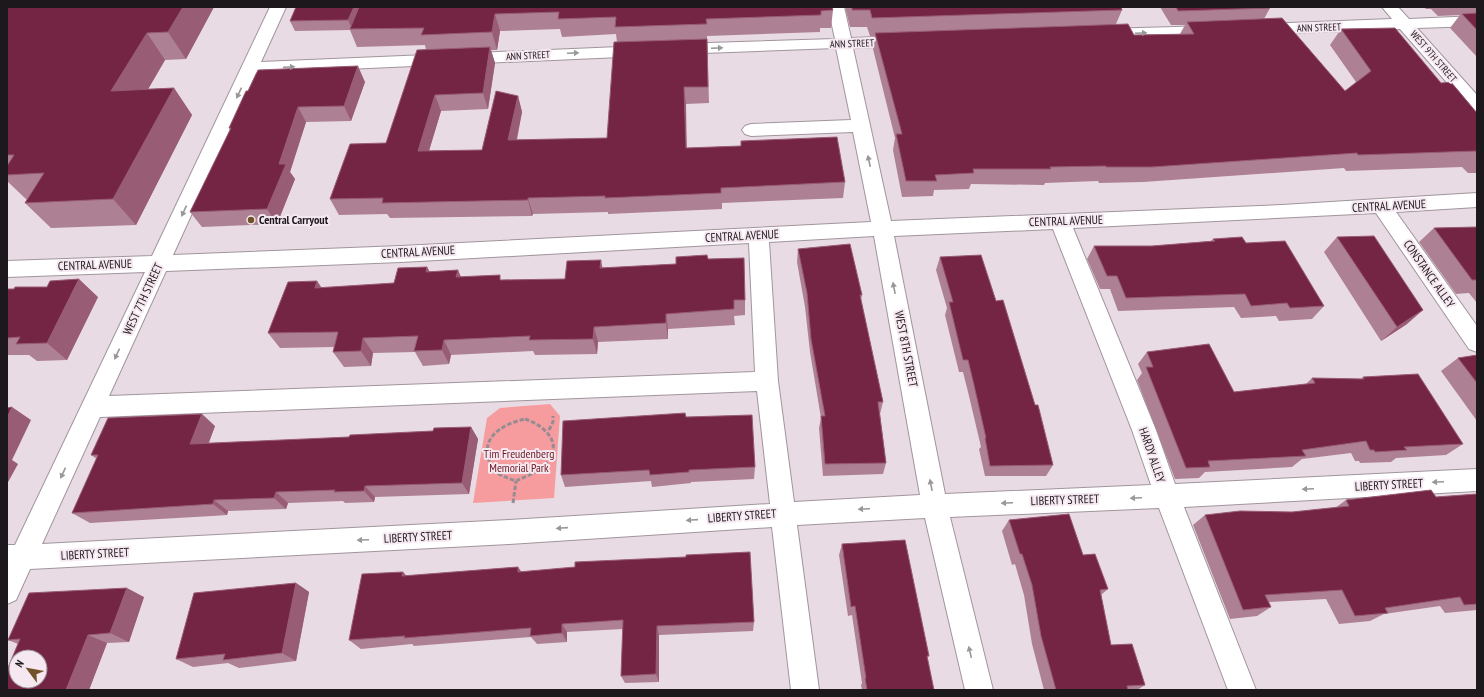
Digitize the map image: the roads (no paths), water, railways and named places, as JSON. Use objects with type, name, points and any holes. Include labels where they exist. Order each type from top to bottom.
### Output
[{"type":"street","name":"WEST 7TH STREET","points":[[7,591],[15,558],[93,407],[278,7]]},
{"type":"street","name":"WEST 8TH STREET","points":[[836,7],[883,229],[935,506],[979,690]]},
{"type":"street","name":"WEST 9TH STREET","points":[[1390,7],[1477,106]]},
{"type":"street","name":"ANN STREET","points":[[1086,35],[1477,21]]},
{"type":"street","name":"ANN STREET","points":[[250,68],[922,40]]},
{"type":"street","points":[[751,130],[861,126]]},
{"type":"street","name":"CENTRAL AVENUE","points":[[7,269],[401,254],[1477,200]]},
{"type":"street","name":"CONSTANCE ALLEY","points":[[1381,206],[1477,343]]},
{"type":"street","name":"HARDY ALLEY","points":[[1060,221],[1144,430],[1167,496],[1242,690]]},
{"type":"street","points":[[759,235],[767,381],[805,690]]},
{"type":"street","points":[[93,407],[767,381]]},
{"type":"street","name":"LIBERTY STREET","points":[[15,558],[509,532],[784,514],[1477,480]]},
{"type":"place","name":"Central Carryout","points":[[251,220]]},
{"type":"park label","name":"Tim Freudenberg Memorial Park","points":[[519,461]]}]
